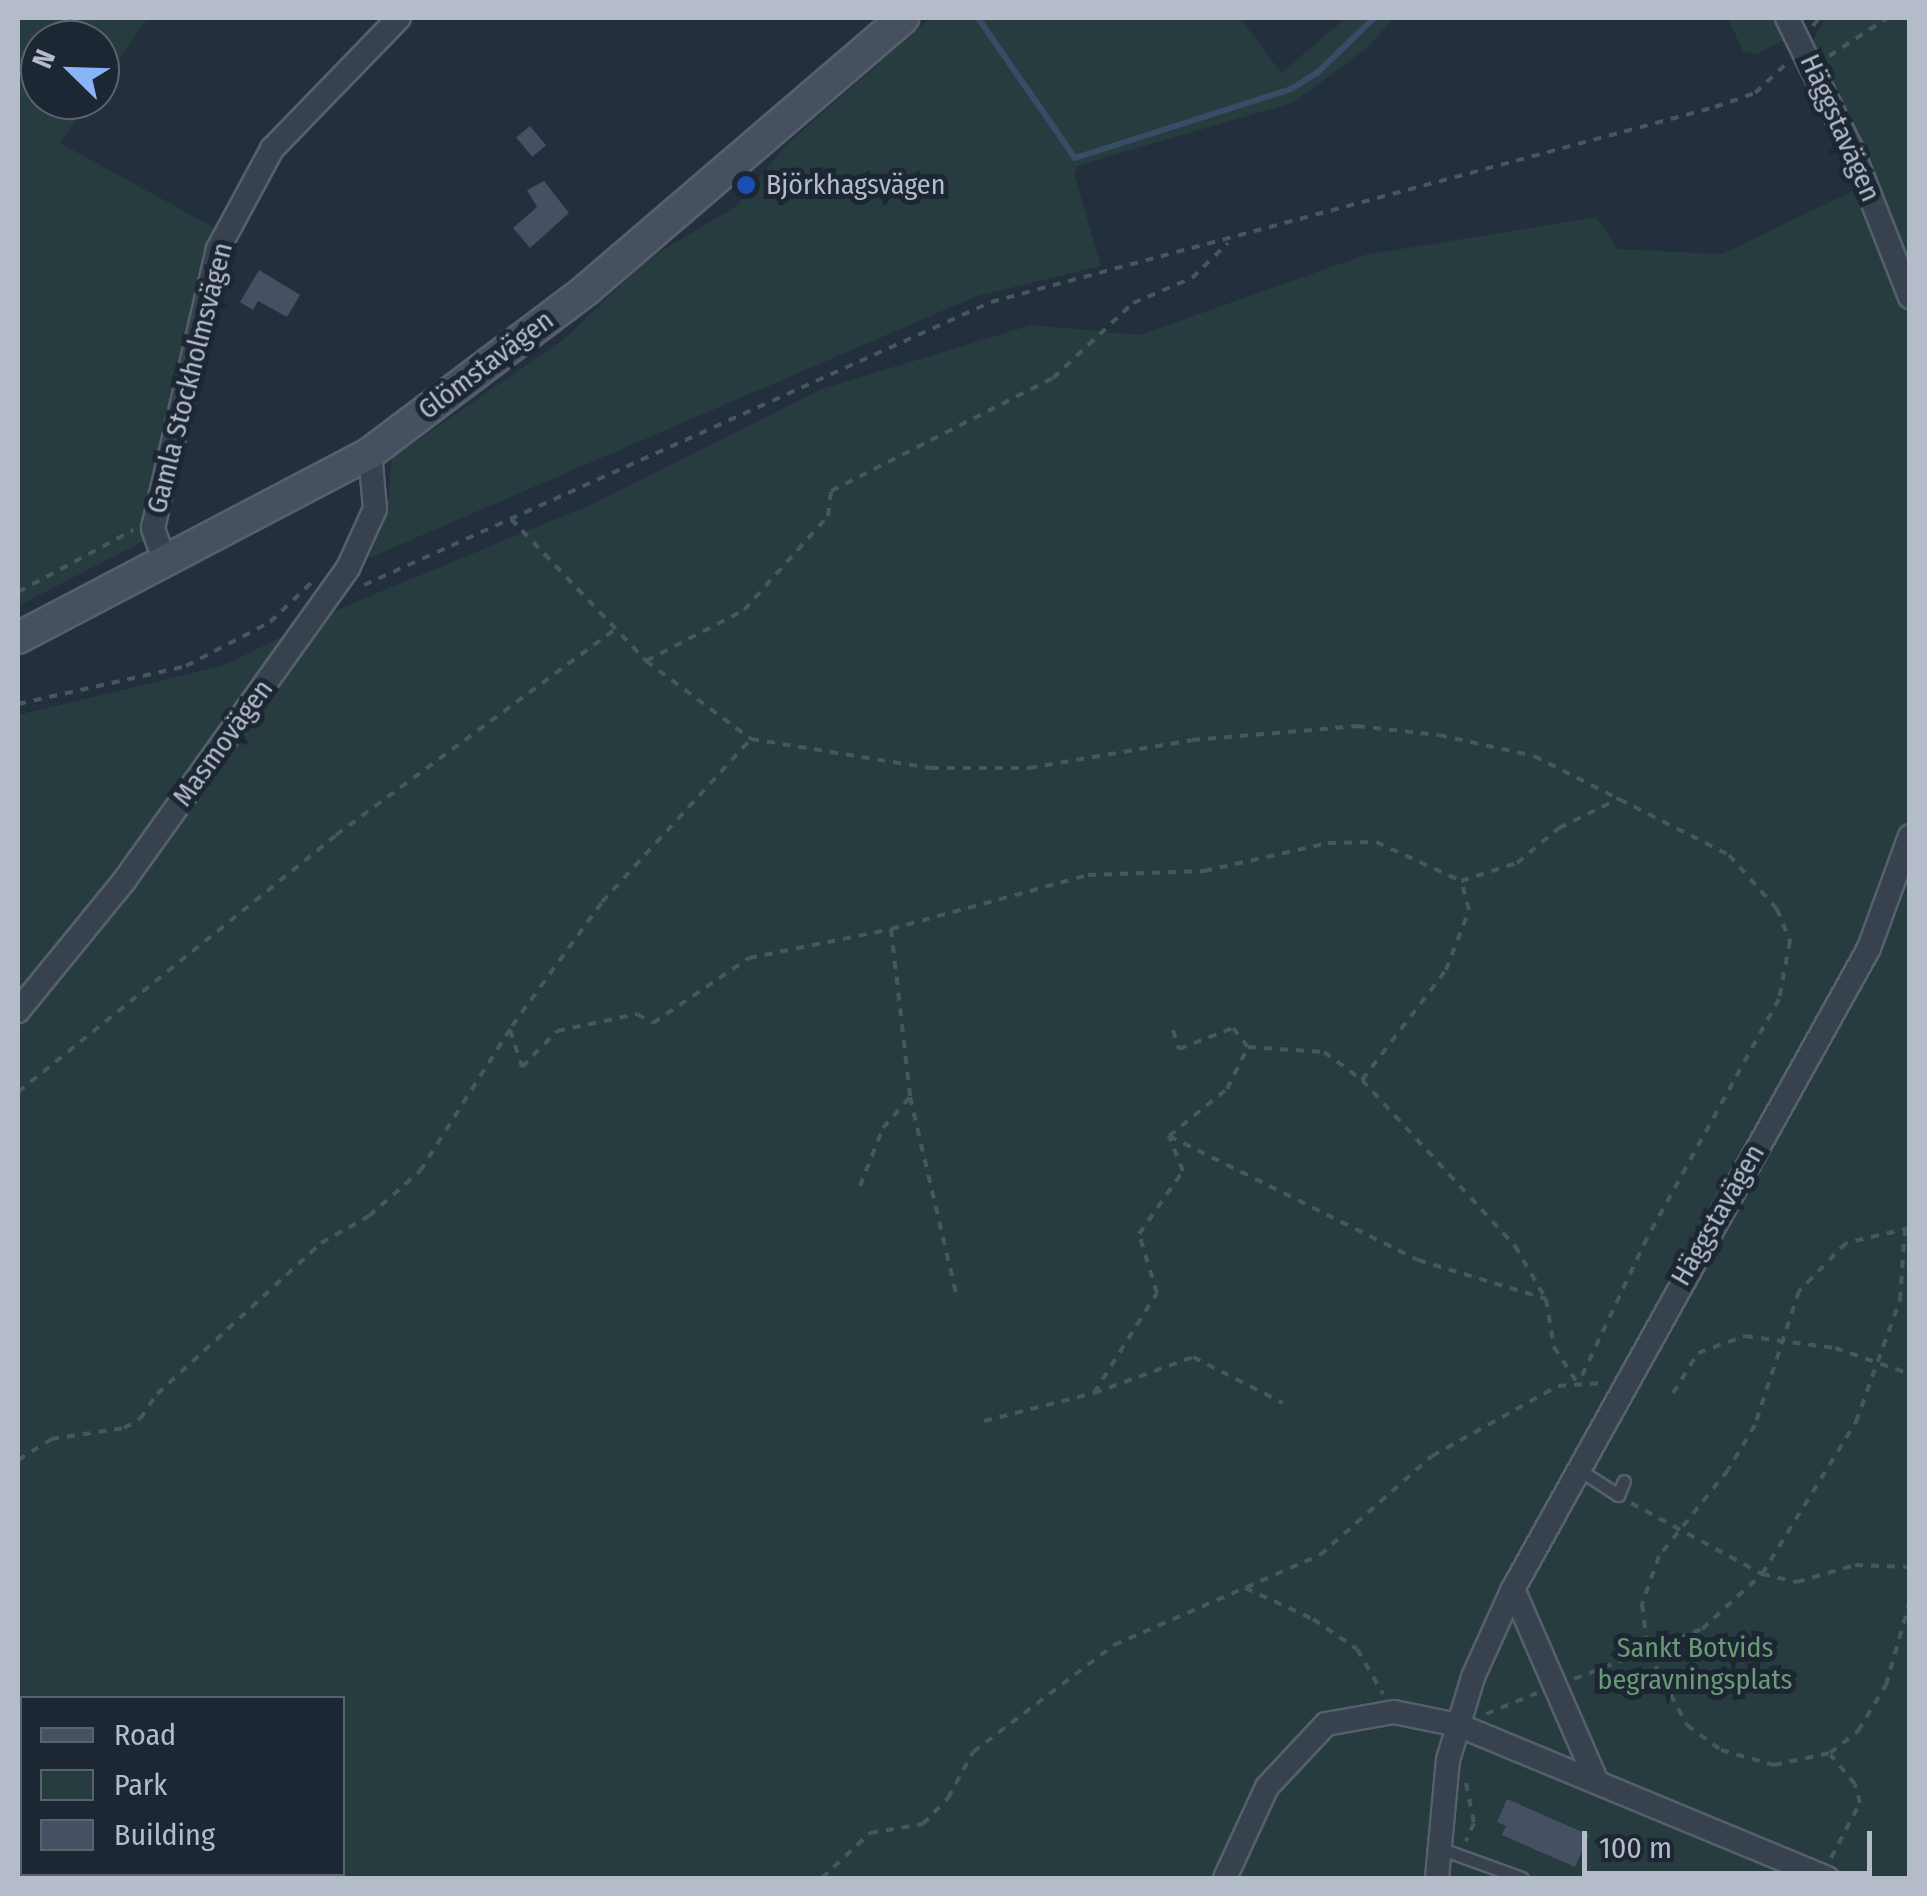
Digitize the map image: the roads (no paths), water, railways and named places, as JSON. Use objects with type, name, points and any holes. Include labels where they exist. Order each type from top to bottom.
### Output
[{"type":"main road","name":"Glömstavägen","points":[[18,638],[370,452],[586,290],[903,18]]},
{"type":"street","name":"Gamla Stockholmsvägen","points":[[164,559],[153,528],[218,249],[272,149],[399,18]]},
{"type":"street","name":"Häggstavägen","points":[[1787,18],[1812,66],[1910,297]]},
{"type":"street","name":"Masmovägen","points":[[18,1011],[124,881],[342,578],[373,518],[376,483],[370,452]]},
{"type":"street","name":"Häggstavägen","points":[[1437,1878],[1441,1791],[1458,1725],[1513,1589],[1869,948],[1910,836]]},
{"type":"street","points":[[1513,1589],[1552,1687],[1595,1778]]},
{"type":"street","points":[[1225,1878],[1268,1787],[1326,1724],[1394,1712],[1458,1725],[1595,1778],[1822,1878]]},
{"type":"lane","points":[[1578,1469],[1618,1495],[1624,1482]]},
{"type":"lane","points":[[1438,1848],[1522,1878]]},
{"type":"waterway","points":[[978,18],[1075,158],[1291,89],[1317,73],[1374,18]]},
{"type":"place","name":"Björkhagsvägen","points":[[746,185]]},
{"type":"park label","name":"Sankt Botvids begravningsplats","points":[[1695,1664]]}]
